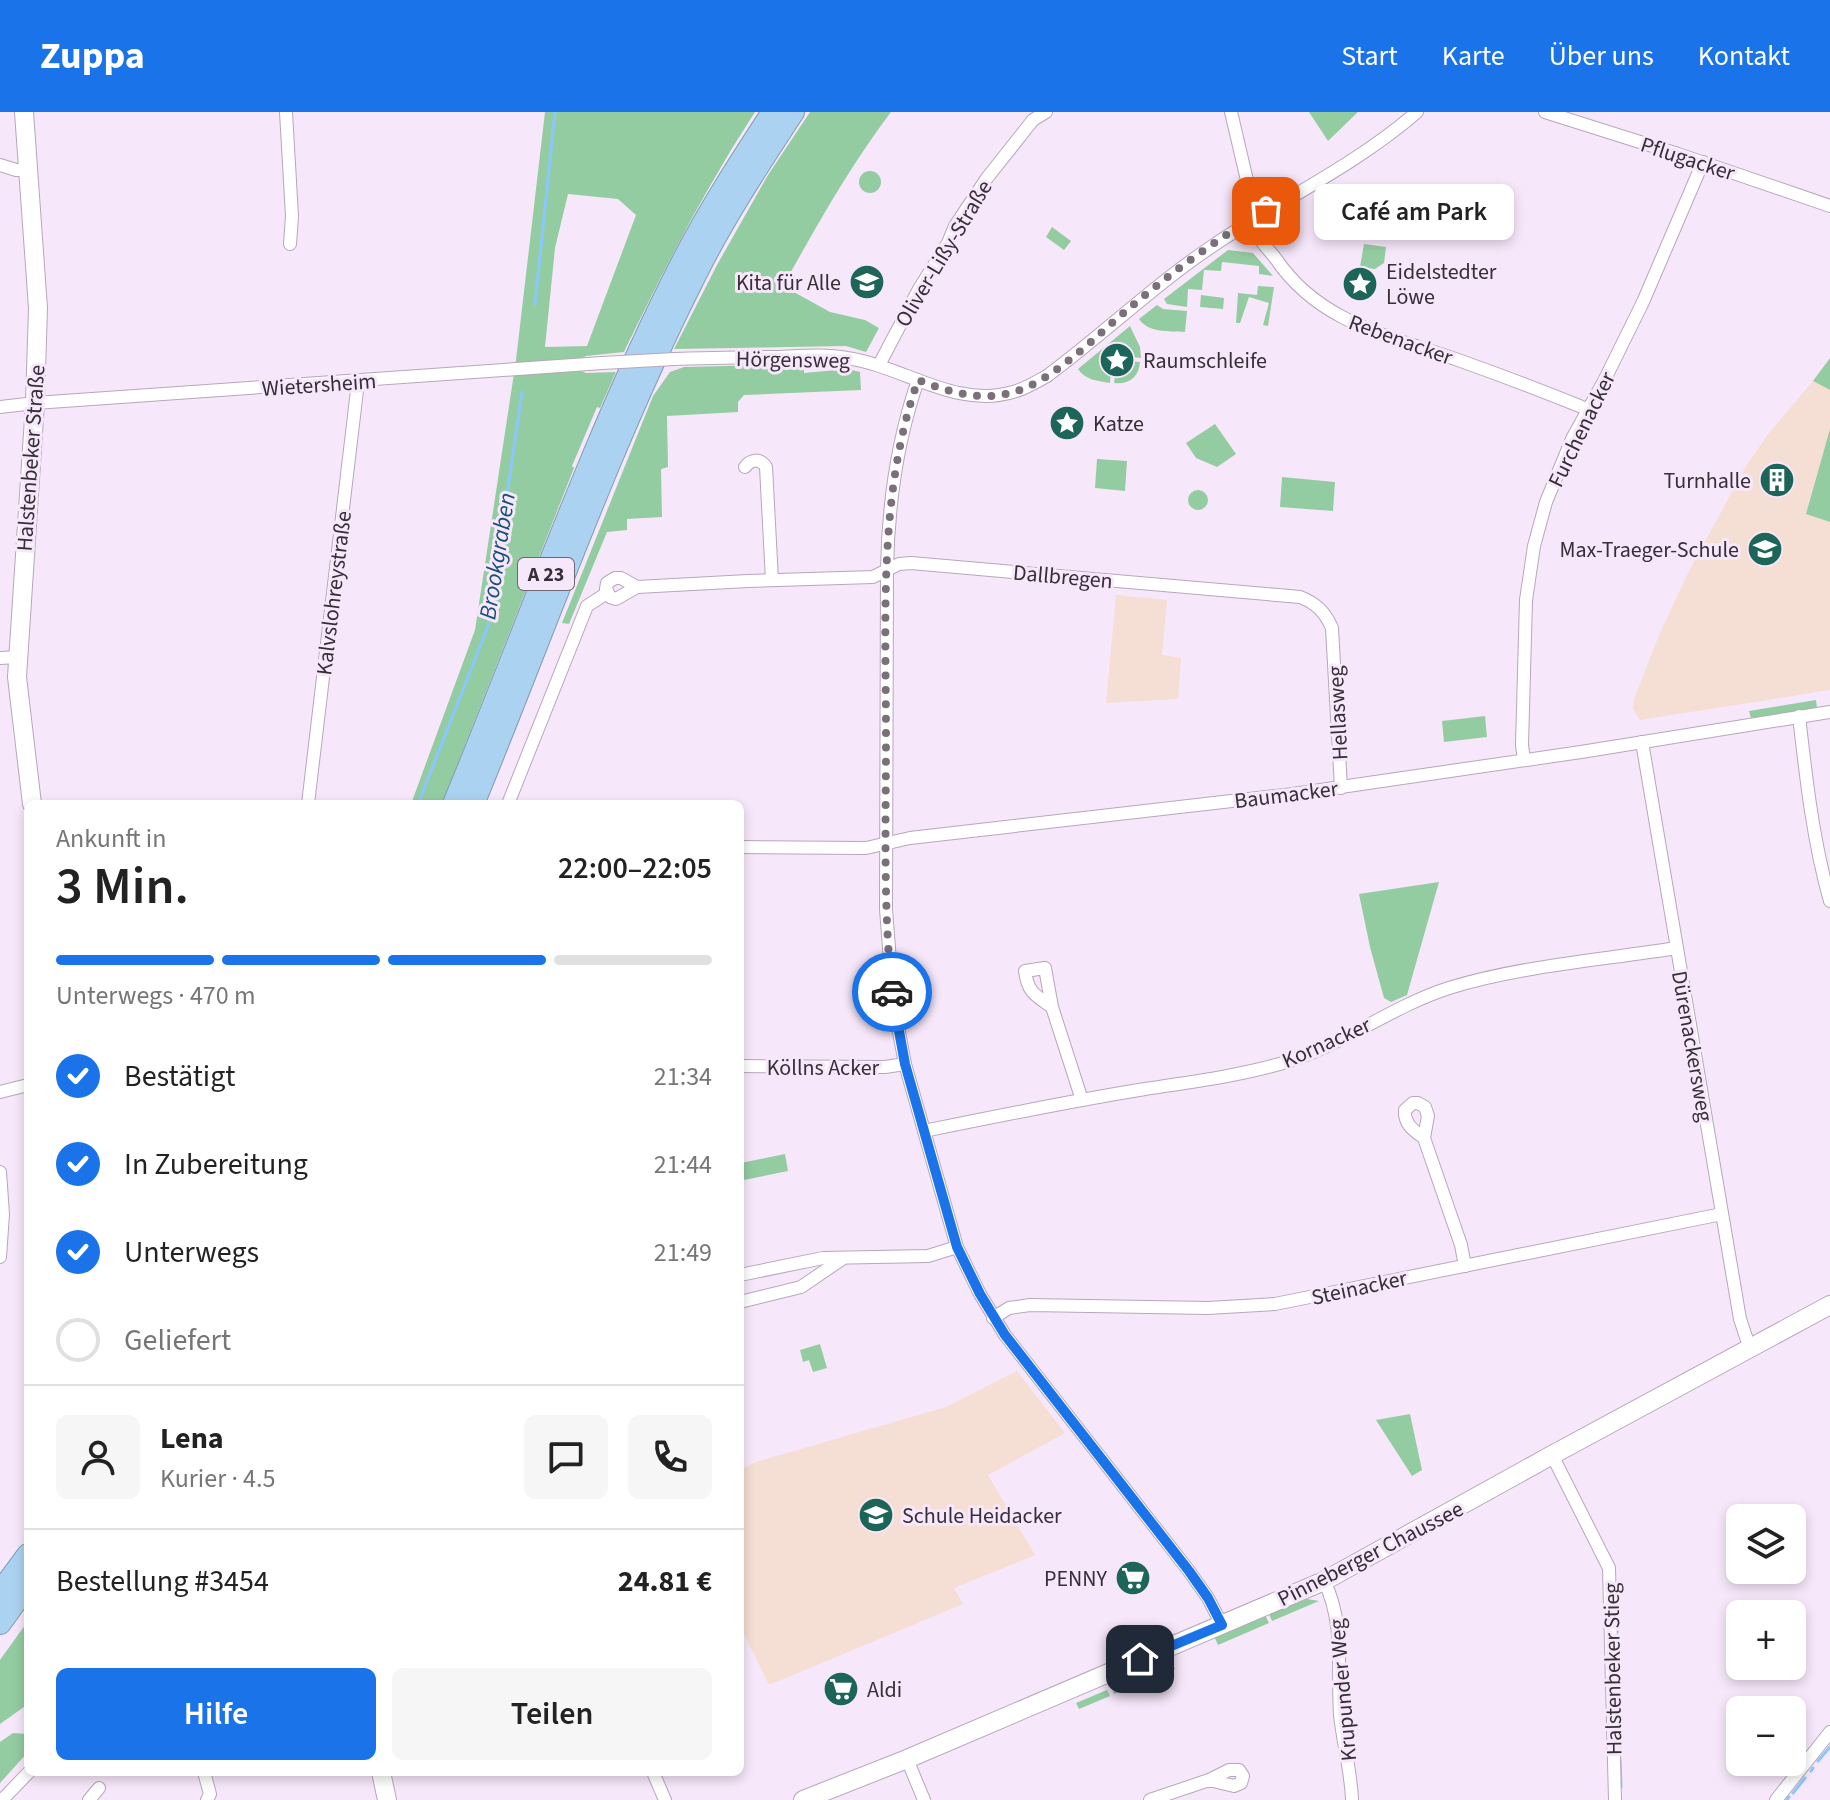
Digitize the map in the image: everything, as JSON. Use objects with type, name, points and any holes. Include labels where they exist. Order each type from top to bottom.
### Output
[{"type":"highway","name":"A 23","points":[[456,800],[584,477],[642,346],[709,214],[773,112]]},
{"type":"highway","name":"A 23","points":[[475,800],[594,497],[648,373],[703,260],[756,168],[793,112]]},
{"type":"highway","points":[[0,1593],[24,1560]]},
{"type":"highway","points":[[0,1623],[24,1590]]},
{"type":"main road","name":"Halstenbeker Straße","points":[[24,112],[38,289],[35,403],[9,658],[17,677],[32,800]]},
{"type":"main road","name":"Pinneberger Chaussee","points":[[803,1800],[907,1759],[1324,1581],[1830,1305]]},
{"type":"main road","points":[[382,1776],[387,1800]]},
{"type":"street","points":[[286,112],[292,216],[290,244]]},
{"type":"street","name":"Oliver-Lißy-Straße","points":[[879,365],[955,226],[987,178],[1033,120],[1046,112]]},
{"type":"street","points":[[1231,112],[1255,217]]},
{"type":"street","name":"Hörgensweg","points":[[602,363],[846,357],[879,365],[936,387],[978,396],[1004,394],[1028,387],[1060,366],[1150,291],[1203,252],[1255,217],[1348,164],[1396,131],[1417,112]]},
{"type":"street","name":"Pflugacker","points":[[1545,112],[1830,206]]},
{"type":"street","name":"Furchenacker","points":[[1524,760],[1524,623],[1534,546],[1553,481],[1587,409],[1623,344],[1703,162]]},
{"type":"street","points":[[0,165],[29,170]]},
{"type":"street","name":"Rebenacker","points":[[1255,217],[1261,240],[1284,272],[1327,309],[1361,326],[1587,409]]},
{"type":"street","name":"Wietersheim","points":[[0,407],[602,363]]},
{"type":"street","points":[[918,380],[899,457],[888,531],[887,570],[888,953],[905,1064],[957,1247],[993,1318],[1189,1571],[1222,1625]]},
{"type":"street","name":"Kalvslohreystraße","points":[[308,800],[358,382]]},
{"type":"street","points":[[745,467],[756,460],[766,467],[772,580]]},
{"type":"street","name":"Dallbregen","points":[[637,587],[615,578],[607,583],[607,593],[613,599],[619,599],[637,587],[873,577],[899,564],[911,563],[1300,597],[1323,611],[1334,639]]},
{"type":"street","points":[[510,800],[587,606],[607,593]]},
{"type":"street","name":"Hellasweg","points":[[1334,639],[1341,788]]},
{"type":"street","name":"Baumacker","points":[[744,847],[866,848],[910,838],[1341,788],[1830,712]]},
{"type":"street","points":[[1799,716],[1806,779],[1830,901]]},
{"type":"street","name":"Dürenackersweg","points":[[1642,742],[1740,1319],[1750,1349]]},
{"type":"street","name":"Kornacker","points":[[924,1131],[1285,1063],[1334,1043],[1385,1014],[1448,989],[1484,979],[1676,948]]},
{"type":"street","points":[[1052,1007],[1082,1100]]},
{"type":"street","name":"Köllns Acker","points":[[744,1066],[872,1067],[905,1064]]},
{"type":"street","points":[[0,1092],[24,1086]]},
{"type":"street","points":[[1424,1138],[1461,1245],[1465,1266]]},
{"type":"street","points":[[0,1172],[3,1214],[0,1257]]},
{"type":"street","name":"Steinacker","points":[[993,1318],[1009,1308],[1030,1305],[1208,1308],[1275,1304],[1722,1214]]},
{"type":"street","points":[[744,1274],[823,1258],[928,1256],[957,1247]]},
{"type":"street","points":[[744,1301],[801,1287],[843,1258]]},
{"type":"street","name":"Halstenbeker Stieg","points":[[1552,1455],[1609,1568],[1615,1800]]},
{"type":"street","name":"Krupunder Weg","points":[[1324,1581],[1332,1597],[1338,1626],[1341,1716],[1352,1800]]},
{"type":"street","points":[[1776,1800],[1830,1732]]},
{"type":"street","points":[[907,1759],[924,1800]]},
{"type":"street","points":[[2,1800],[25,1776]]},
{"type":"street","points":[[205,1776],[210,1794],[207,1800]]},
{"type":"street","points":[[655,1776],[665,1800]]},
{"type":"street","points":[[1150,1800],[1209,1780]]},
{"type":"street","points":[[89,1800],[99,1788]]},
{"type":"shaded area","name":"Max-Traeger-Schule","points":[[1813,381],[1830,390],[1830,429],[1806,514],[1830,522],[1830,690],[1640,720],[1633,709],[1634,699],[1686,577],[1746,466]]},
{"type":"shaded area","points":[[1116,595],[1167,600],[1162,655],[1181,658],[1178,699],[1106,703]]},
{"type":"shaded area","name":"Schule Heidacker","points":[[1017,1371],[1065,1433],[988,1475],[1035,1555],[954,1588],[963,1604],[769,1685],[744,1634],[744,1468],[946,1407]]},
{"type":"green space","points":[[545,112],[755,112],[686,230],[624,352],[586,356],[574,362],[574,368],[586,373],[616,372],[572,466],[574,468],[444,800],[412,800],[475,630],[516,360]],"holes":[[[568,194],[618,199],[636,215],[587,346],[545,347],[555,248]]]},
{"type":"green space","points":[[810,112],[891,112],[848,175],[783,286],[830,312],[865,320],[879,328],[866,352],[846,346],[674,349],[768,175]]},
{"type":"green space","points":[[1309,112],[1358,112],[1328,141]]},
{"type":"green space","points":[[870,171],[878,174],[881,182],[878,190],[870,193],[862,190],[859,182],[862,174]]},
{"type":"green space","points":[[1052,227],[1071,241],[1064,250],[1046,237]]},
{"type":"green space","points":[[1364,244],[1386,247],[1384,263],[1375,269],[1360,267]]},
{"type":"green space","points":[[1228,250],[1253,253],[1273,276],[1259,274],[1259,266],[1222,262],[1221,271],[1204,270],[1202,290],[1188,289],[1187,307],[1167,304],[1164,299]]},
{"type":"green space","points":[[1258,286],[1274,287],[1268,326],[1263,325],[1269,303],[1249,297],[1240,323],[1236,323],[1238,293],[1257,295]]},
{"type":"green space","points":[[1201,295],[1224,298],[1223,309],[1200,307]]},
{"type":"green space","points":[[1157,305],[1163,309],[1187,311],[1185,332],[1159,330],[1143,324],[1139,319]]},
{"type":"green space","points":[[1130,326],[1140,347],[1141,358],[1131,357],[1130,350],[1125,347],[1116,348],[1104,360],[1103,369],[1111,371],[1110,383],[1084,376],[1078,369]]},
{"type":"green space","points":[[1830,358],[1830,390],[1813,381]]},
{"type":"green space","points":[[1126,361],[1140,362],[1138,372],[1129,381],[1114,383],[1116,370]]},
{"type":"green space","points":[[804,364],[804,373],[848,369],[860,372],[861,390],[744,395],[738,402],[738,412],[667,416],[668,467],[661,469],[662,517],[627,519],[627,530],[607,532],[569,624],[562,623],[653,396],[670,372],[684,367]]},
{"type":"green space","points":[[1215,424],[1236,454],[1217,467],[1196,458],[1186,443]]},
{"type":"green space","points":[[1830,429],[1830,522],[1806,514]]},
{"type":"green space","points":[[1097,459],[1127,461],[1125,491],[1095,488]]},
{"type":"green space","points":[[1282,477],[1335,482],[1333,511],[1280,507]]},
{"type":"green space","points":[[1198,490],[1205,493],[1208,500],[1205,507],[1198,510],[1191,507],[1188,500],[1191,493]]},
{"type":"green space","points":[[1816,700],[1817,708],[1751,718],[1749,711]]},
{"type":"green space","points":[[1485,716],[1487,737],[1444,742],[1442,721]]},
{"type":"green space","points":[[1439,882],[1407,995],[1391,1002],[1384,998],[1359,894]]},
{"type":"green space","points":[[785,1154],[788,1171],[744,1180],[744,1162]]},
{"type":"green space","points":[[820,1344],[827,1368],[813,1372],[809,1360],[803,1362],[800,1350]]},
{"type":"green space","points":[[1410,1414],[1422,1470],[1412,1476],[1376,1420]]},
{"type":"green space","points":[[1307,1599],[1319,1601],[1272,1621],[1269,1614]]},
{"type":"green space","points":[[1265,1615],[1269,1623],[1218,1645],[1214,1636]]},
{"type":"green space","points":[[24,1627],[24,1707],[0,1724],[0,1660]]},
{"type":"green space","points":[[1172,1662],[1175,1669],[1114,1694],[1112,1688],[1138,1678],[1148,1669]]},
{"type":"green space","points":[[1107,1690],[1110,1696],[1079,1709],[1076,1703]]},
{"type":"green space","points":[[13,1733],[24,1734],[24,1756],[0,1783],[0,1742]]},
{"type":"waterway","name":"Brookgraben","points":[[535,304],[555,112]]},
{"type":"waterway","name":"Brookgraben","points":[[420,800],[488,626],[522,392]]},
{"type":"waterway","points":[[1617,1627],[1617,1632]]},
{"type":"waterway","points":[[1617,1642],[1618,1659]]},
{"type":"waterway","points":[[1618,1666],[1619,1678]]},
{"type":"waterway","points":[[1619,1691],[1619,1710]]},
{"type":"waterway","points":[[1619,1715],[1620,1743]]},
{"type":"waterway","points":[[1818,1761],[1830,1747]]},
{"type":"waterway","points":[[1620,1759],[1621,1787]]},
{"type":"waterway","points":[[1793,1793],[1805,1778]]},
{"type":"way so far","points":[[892,992],[886,909],[888,531],[899,457],[918,380],[978,396],[996,396],[1028,387],[1060,366],[1150,291],[1266,211]]},
{"type":"place","name":"Café am Park","points":[[1266,211]]},
{"type":"place","name":"Kita für Alle","points":[[867,282]]},
{"type":"place","name":"Eidelstedter Löwe","points":[[1360,284]]},
{"type":"place","name":"Raumschleife","points":[[1117,360]]},
{"type":"place","name":"Katze","points":[[1067,423]]},
{"type":"place","name":"Turnhalle","points":[[1777,480]]},
{"type":"place","name":"Max-Traeger-Schule","points":[[1765,549]]},
{"type":"place","name":"Schule Heidacker","points":[[876,1515]]},
{"type":"place","name":"PENNY","points":[[1133,1578]]},
{"type":"place","name":"Aldi","points":[[841,1689]]},
{"type":"route","points":[[892,992],[905,1064],[947,1218],[980,1294],[1005,1335],[1189,1571],[1222,1625],[1140,1659]]}]
